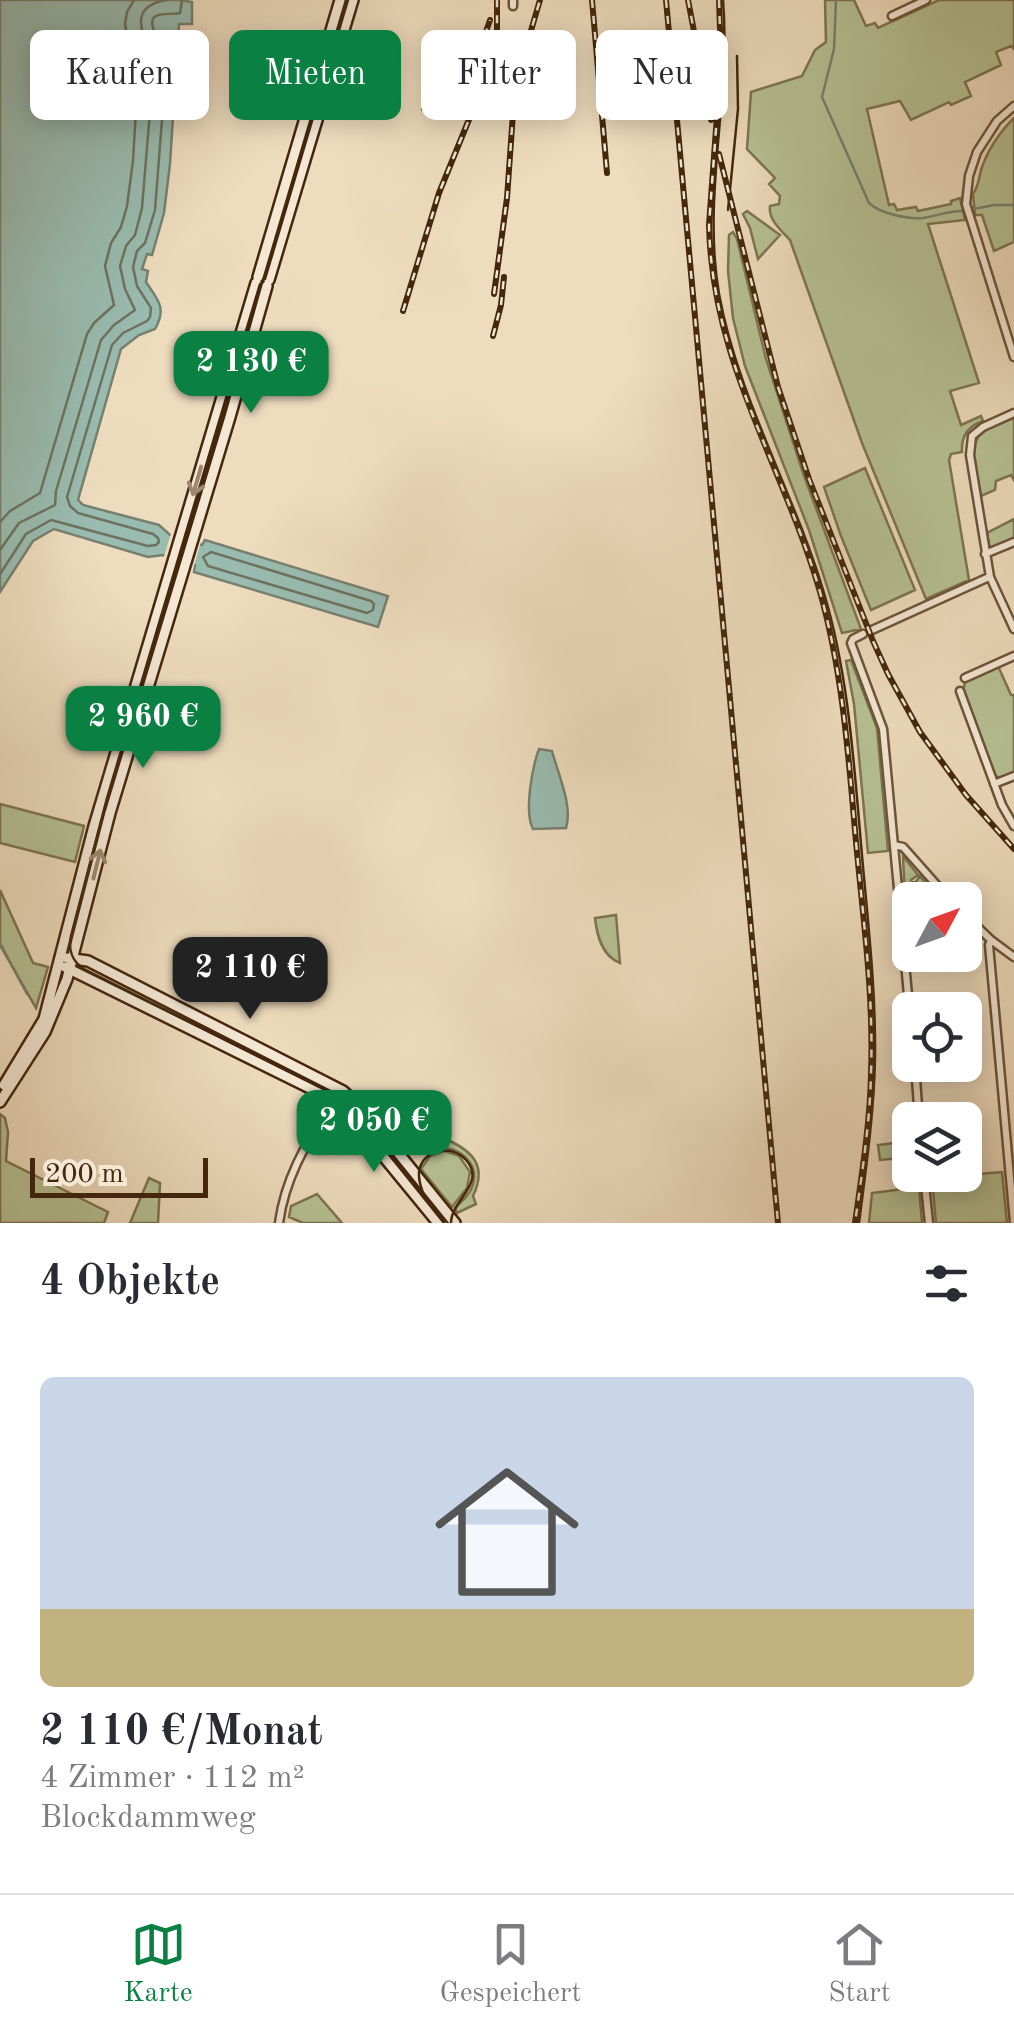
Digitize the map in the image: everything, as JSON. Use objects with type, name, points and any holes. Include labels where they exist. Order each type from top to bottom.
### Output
[{"type":"main road","points":[[0,1092],[46,1021],[94,826],[176,573],[214,417],[340,0]]},
{"type":"main road","points":[[189,528],[230,417],[353,0]]},
{"type":"main road","points":[[0,1102],[24,1067],[71,964],[110,812],[161,650],[176,573]]},
{"type":"main road","points":[[58,961],[71,964],[335,1102],[352,1117],[438,1223]]},
{"type":"main road","points":[[71,964],[88,962],[343,1091],[362,1108],[455,1223]]},
{"type":"main road","points":[[335,1102],[343,1091]]},
{"type":"street","points":[[892,16],[926,0]]},
{"type":"street","points":[[1014,106],[997,121],[977,152],[968,176],[966,204],[1014,357]]},
{"type":"street","points":[[1014,412],[983,427],[972,436],[970,445],[990,577],[1014,629]]},
{"type":"street","points":[[985,554],[1014,542]]},
{"type":"street","points":[[872,630],[990,577]]},
{"type":"street","points":[[863,634],[851,643],[882,723],[908,992]]},
{"type":"street","points":[[966,678],[1014,656]]},
{"type":"street","points":[[960,690],[994,784],[1014,826]]},
{"type":"street","points":[[994,784],[1014,776]]},
{"type":"street","points":[[894,846],[902,847],[934,882]]},
{"type":"street","points":[[982,931],[1014,957]]},
{"type":"street","points":[[991,940],[1014,1222]]},
{"type":"street","points":[[279,1223],[289,1179],[335,1102]]},
{"type":"street","points":[[925,1192],[928,1223]]},
{"type":"green space","points":[[825,0],[854,0],[866,26],[875,23],[878,28],[939,0],[1014,0],[1014,49],[1011,46],[996,52],[1001,65],[965,82],[971,96],[911,120],[900,101],[867,109],[889,205],[894,204],[897,210],[916,207],[918,211],[951,204],[960,198],[965,220],[928,224],[979,383],[950,391],[961,425],[981,416],[983,421],[964,437],[962,452],[951,454],[949,460],[969,580],[926,599],[862,443],[790,240],[771,216],[770,206],[779,204],[780,196],[769,184],[775,178],[747,149],[751,92],[802,76],[815,50],[826,42]]},
{"type":"green space","points":[[1014,118],[1014,242],[994,251],[982,215],[975,215],[973,194],[991,148]]},
{"type":"green space","points":[[747,211],[780,235],[758,259],[743,214]]},
{"type":"green space","points":[[733,232],[766,359],[861,629],[842,633],[809,530],[745,366],[733,318],[728,271],[729,235]]},
{"type":"green space","points":[[1014,417],[1014,480],[1011,475],[996,481],[995,490],[981,496],[975,445],[987,430]]},
{"type":"green space","points":[[865,468],[915,590],[871,610],[824,487]]},
{"type":"green space","points":[[1014,519],[1014,539],[990,550],[987,533]]},
{"type":"green space","points":[[851,660],[877,728],[888,851],[868,853],[854,704],[846,661]]},
{"type":"green space","points":[[998,666],[1014,695],[1014,773],[1001,778],[995,776],[963,692],[965,681]]},
{"type":"green space","points":[[0,804],[84,826],[75,862],[0,843]]},
{"type":"green space","points":[[903,856],[918,875],[911,880],[914,882],[904,882]]},
{"type":"green space","points":[[0,890],[33,963],[48,967],[36,1008],[0,945]]},
{"type":"green space","points":[[616,915],[620,963],[605,950],[595,918]]},
{"type":"green space","points":[[0,1114],[8,1132],[6,1161],[108,1212],[104,1223],[0,1223]]},
{"type":"green space","points":[[448,1140],[471,1155],[479,1177],[473,1196],[476,1204],[457,1213],[455,1208],[471,1190],[474,1173],[465,1157],[447,1148]]},
{"type":"green space","points":[[892,1143],[892,1159],[880,1160],[878,1145]]},
{"type":"green space","points":[[445,1151],[459,1156],[470,1172],[467,1188],[452,1207],[421,1169],[430,1156]]},
{"type":"green space","points":[[1002,1172],[1007,1223],[936,1223],[933,1192],[982,1192],[982,1174]]},
{"type":"green space","points":[[149,1178],[160,1183],[158,1223],[130,1223]]},
{"type":"green space","points":[[919,1192],[922,1223],[869,1223],[872,1193]]},
{"type":"green space","points":[[317,1194],[342,1223],[303,1223],[289,1217],[291,1206]]},
{"type":"water","points":[[0,0],[192,2],[192,24],[179,24],[179,30],[30,30],[30,120],[173,120],[164,213],[152,255],[147,254],[142,269],[148,271],[146,282],[160,304],[160,315],[155,329],[121,349],[78,500],[83,505],[159,525],[170,535],[202,545],[205,540],[388,596],[378,627],[194,572],[195,565],[163,555],[148,557],[54,529],[33,541],[0,592]]},
{"type":"water","points":[[539,749],[552,751],[566,800],[566,828],[533,829],[530,821],[530,790]]},
{"type":"pier","points":[[172,530],[200,539],[203,535],[191,576],[190,568],[163,560]]},
{"type":"waterway","points":[[836,0],[834,49],[822,97],[869,203],[887,213],[909,218],[963,211]]},
{"type":"waterway","points":[[974,209],[1014,205]]},
{"type":"waterway","points":[[0,943],[27,994]]},
{"type":"tram line","points":[[265,279],[348,0]]},
{"type":"tram line","points":[[723,0],[723,74],[714,220],[719,294],[739,370],[824,593],[844,681],[852,741],[875,1030],[873,1099],[859,1223]]},
{"type":"tram line","points":[[728,210],[738,109],[737,56]]},
{"type":"tram line","points":[[260,284],[107,798],[71,936],[71,951],[84,969],[339,1097],[444,1223]]},
{"type":"tram line","points":[[425,1198],[419,1171],[423,1161],[434,1152],[461,1155],[473,1176],[451,1223]]},
{"type":"railway","points":[[403,311],[439,193],[492,63],[497,0]]},
{"type":"railway","points":[[494,294],[507,198],[515,85],[540,0]]},
{"type":"railway","points":[[592,0],[607,173]]},
{"type":"railway","points":[[666,0],[778,1223]]},
{"type":"railway","points":[[688,0],[694,30]]},
{"type":"railway","points":[[719,0],[721,60],[709,225],[713,275],[736,368],[820,592],[834,651],[847,740],[871,1012],[869,1110],[855,1223]]},
{"type":"railway","points":[[486,30],[490,20]]},
{"type":"railway","points":[[719,154],[778,387],[809,479],[873,641],[920,732],[966,795],[1014,849]]},
{"type":"railway","points":[[493,336],[504,277]]}]
